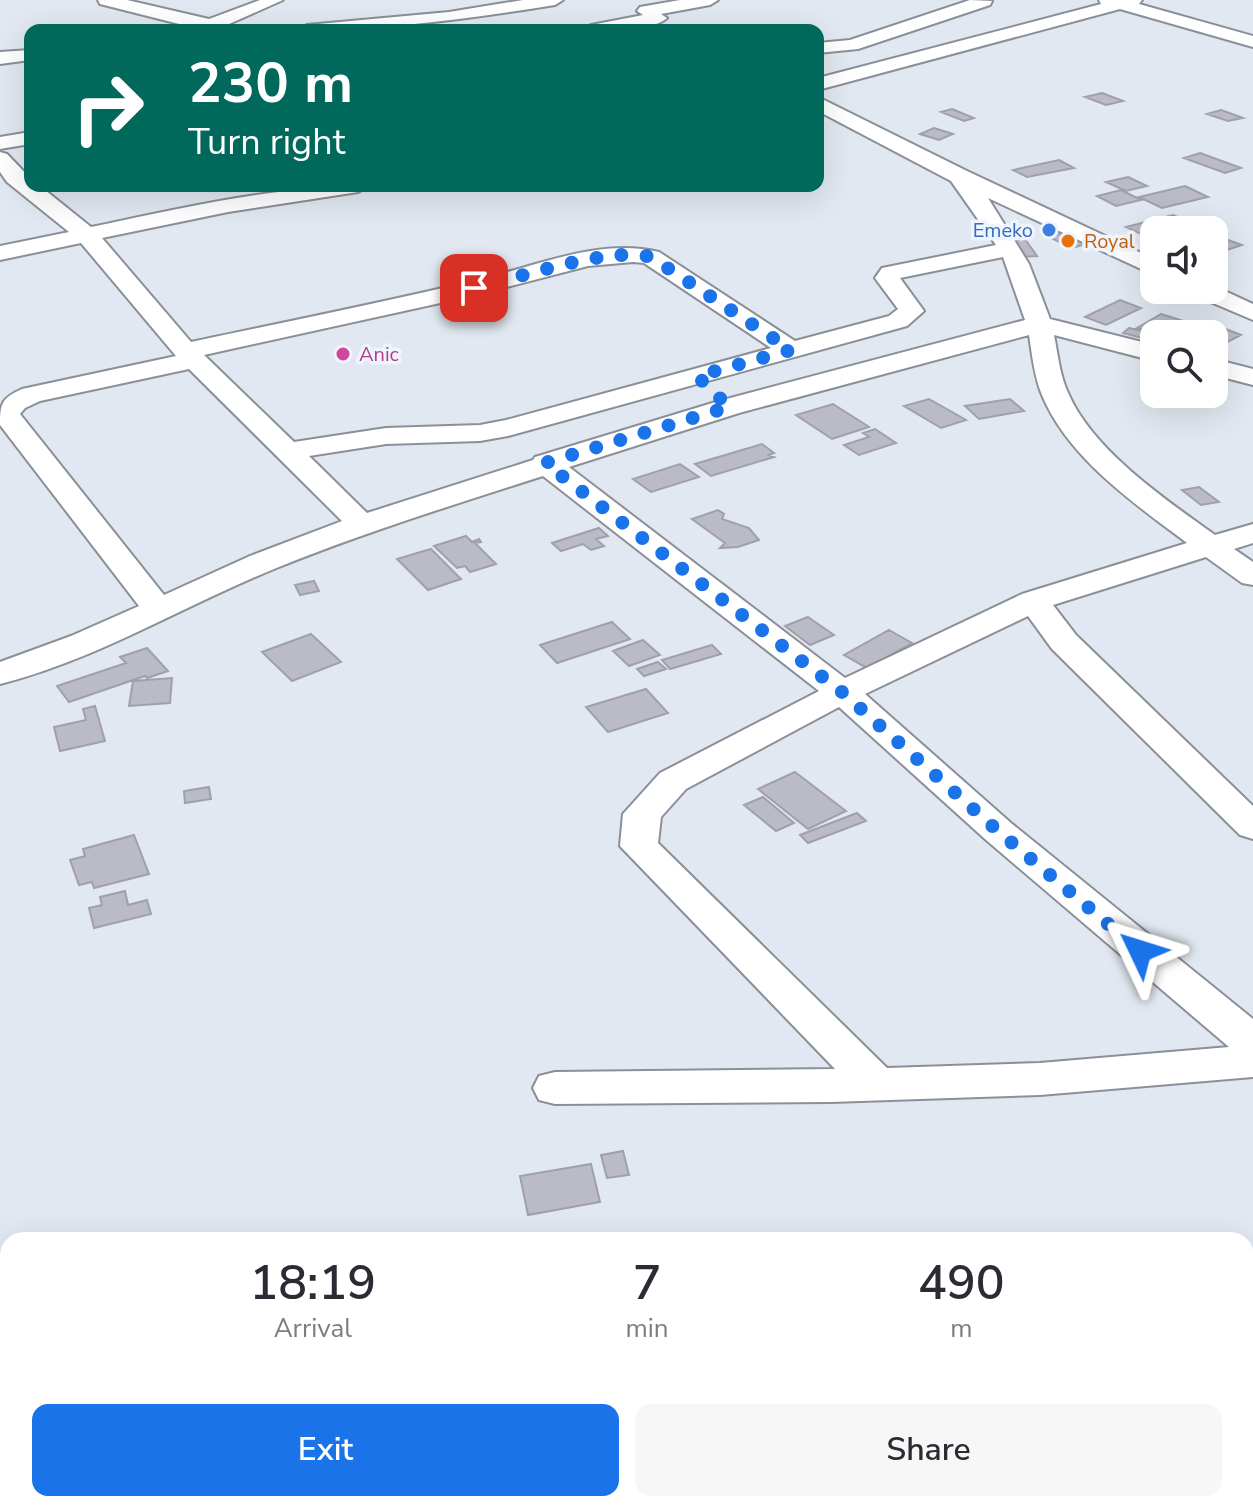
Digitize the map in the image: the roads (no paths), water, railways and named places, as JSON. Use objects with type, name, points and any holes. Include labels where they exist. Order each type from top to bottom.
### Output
[{"type":"street","points":[[106,0],[200,24]]},
{"type":"street","points":[[213,24],[275,0]]},
{"type":"street","points":[[486,0],[509,8]]},
{"type":"street","points":[[373,24],[449,17],[555,0]]},
{"type":"street","points":[[628,0],[668,24]]},
{"type":"street","points":[[615,24],[710,0]]},
{"type":"street","points":[[824,47],[852,45],[929,21],[982,0]]},
{"type":"street","points":[[824,82],[1120,1],[1253,42]]},
{"type":"street","points":[[0,58],[24,56]]},
{"type":"street","points":[[824,106],[959,176],[1140,261]]},
{"type":"street","points":[[824,121],[867,129]]},
{"type":"street","points":[[0,143],[24,139]]},
{"type":"street","points":[[0,158],[24,184]]},
{"type":"street","points":[[959,176],[993,215],[1026,280],[1055,395],[1073,426],[1103,460],[1253,576]]},
{"type":"street","points":[[34,192],[87,235],[190,355],[362,524]]},
{"type":"street","points":[[0,253],[228,205],[317,192]]},
{"type":"street","points":[[288,451],[386,436],[480,433],[508,428],[791,350],[908,317],[912,311],[887,278],[897,270],[1010,249]]},
{"type":"street","points":[[158,608],[6,414],[15,402],[190,355],[611,255],[635,253],[651,257],[791,350]]},
{"type":"street","points":[[1228,302],[1253,313]]},
{"type":"street","points":[[0,674],[83,643],[158,608],[362,524],[545,463],[729,407],[1039,324],[1140,349]]},
{"type":"street","points":[[1228,371],[1253,377]]},
{"type":"street","points":[[697,376],[729,407]]},
{"type":"street","points":[[545,463],[842,692],[998,831],[1253,1043]]},
{"type":"street","points":[[876,1084],[639,846],[642,814],[673,781],[842,692],[1033,601],[1208,544],[1253,533]]},
{"type":"street","points":[[1033,601],[1064,642],[1253,827]]},
{"type":"street","points":[[555,1088],[1040,1079],[1253,1061]]},
{"type":"place","name":"Emeko","points":[[1049,230]]},
{"type":"place","name":"Royal","points":[[1068,241]]},
{"type":"place","name":"Anic","points":[[343,354]]}]
